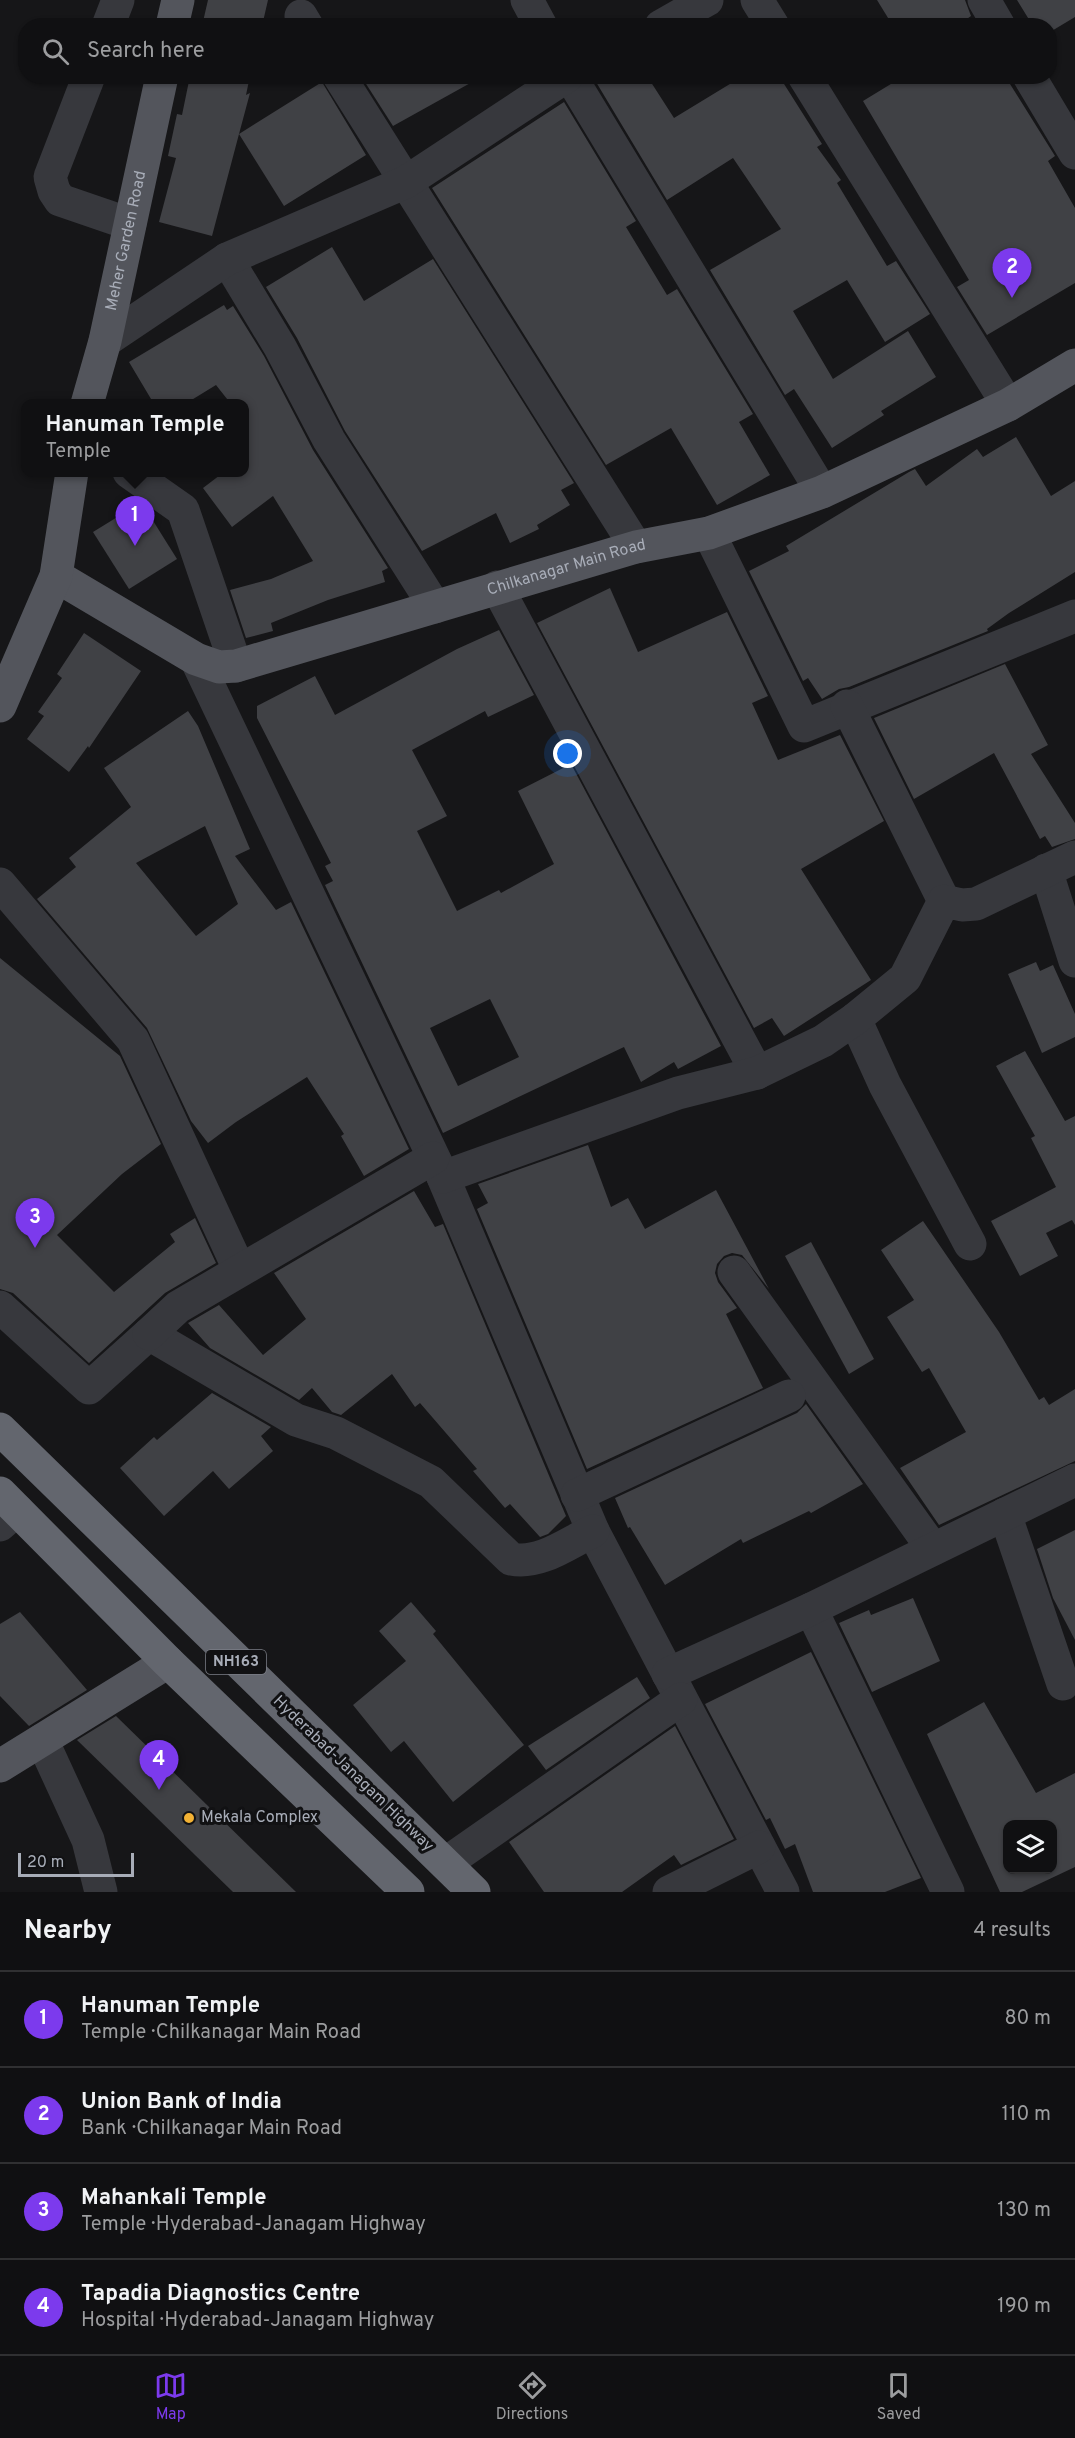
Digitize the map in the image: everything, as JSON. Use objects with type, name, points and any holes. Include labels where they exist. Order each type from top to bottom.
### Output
[{"type":"highway","name":"Hyderabad-Janagam Highway","points":[[0,1429],[474,1892]]},
{"type":"highway","name":"NH163","points":[[6,1509],[408,1892]]},
{"type":"main road","points":[[174,18],[178,0]]},
{"type":"main road","name":"Meher Garden Road","points":[[88,399],[105,340],[160,84]]},
{"type":"main road","name":"Chilkanagar Main Road","points":[[56,576],[196,658],[219,667],[236,666],[636,547],[709,533],[822,492],[1008,405],[1075,365]]},
{"type":"main road","points":[[0,706],[56,576],[71,477]]},
{"type":"main road","points":[[0,1766],[168,1662]]},
{"type":"street","points":[[111,18],[118,0]]},
{"type":"street","points":[[527,0],[537,18]]},
{"type":"street","points":[[675,18],[707,0]]},
{"type":"street","points":[[757,0],[767,18]]},
{"type":"street","points":[[984,0],[994,18]]},
{"type":"street","points":[[85,84],[50,177],[54,191],[60,200],[130,224]]},
{"type":"street","points":[[344,84],[636,547]]},
{"type":"street","points":[[105,340],[227,259],[406,182],[557,84]]},
{"type":"street","points":[[574,84],[822,492]]},
{"type":"street","points":[[809,84],[1008,405]]},
{"type":"street","points":[[1034,84],[1075,153]]},
{"type":"street","points":[[227,259],[280,347],[329,440],[435,607]]},
{"type":"street","points":[[136,477],[183,510],[236,666]]},
{"type":"street","points":[[709,533],[804,726],[847,706],[1075,616]]},
{"type":"street","points":[[497,587],[757,1073]]},
{"type":"street","points":[[196,658],[438,1167],[593,1531],[783,1892]]},
{"type":"street","points":[[847,706],[944,901]]},
{"type":"street","points":[[944,901],[962,905],[976,904],[1075,857]]},
{"type":"street","points":[[1046,870],[1075,961]]},
{"type":"street","points":[[0,884],[133,1040],[239,1269]]},
{"type":"street","points":[[0,1306],[88,1388],[178,1307],[239,1269],[438,1167],[678,1093],[757,1073],[823,1041],[855,1019],[905,978],[944,901]]},
{"type":"street","points":[[855,1019],[885,1085],[970,1244]]},
{"type":"street","points":[[734,1272],[933,1550]]},
{"type":"street","points":[[149,1334],[296,1420],[336,1433],[431,1482],[511,1559],[525,1562],[540,1557],[593,1531]]},
{"type":"street","points":[[578,1496],[789,1396]]},
{"type":"street","points":[[446,1863],[674,1687],[811,1609],[1075,1480]]},
{"type":"street","points":[[1005,1514],[1063,1684]]},
{"type":"street","points":[[811,1609],[948,1892]]},
{"type":"street","points":[[42,1740],[88,1840],[101,1892]]},
{"type":"street","points":[[669,1892],[759,1847]]},
{"type":"building","points":[[208,0],[268,0],[264,18],[204,18]]},
{"type":"building","points":[[877,0],[965,0],[971,16],[968,18],[888,18]]},
{"type":"building","points":[[1017,0],[1075,0],[1075,17],[1057,28],[1057,18],[1028,18]]},
{"type":"building","points":[[188,84],[248,84],[246,95],[250,93],[212,236],[159,222],[176,158],[168,156],[177,114],[182,115]]},
{"type":"building","points":[[319,84],[323,84],[366,155],[284,206],[239,134]]},
{"type":"building","points":[[366,84],[469,84],[393,126]]},
{"type":"building","points":[[597,84],[652,84],[674,118],[730,84],[784,84],[822,144],[817,147],[841,180],[837,183],[887,266],[896,261],[930,314],[885,342],[847,280],[793,311],[833,379],[908,331],[936,377],[881,411],[884,415],[832,448],[794,389],[785,395],[710,270],[781,229],[733,158],[667,200]]},
{"type":"building","points":[[891,84],[1010,84],[1055,156],[1048,161],[1075,208],[1075,283],[987,335],[957,287],[969,280],[863,101]]},
{"type":"building","points":[[564,102],[636,221],[626,227],[667,295],[677,289],[753,414],[739,422],[770,475],[717,505],[671,428],[606,465],[432,188]]},
{"type":"building","points":[[332,247],[364,301],[433,259],[574,483],[561,490],[570,505],[537,525],[539,529],[510,543],[496,513],[422,551],[345,431],[297,338],[266,287]]},
{"type":"building","points":[[224,305],[227,310],[233,306],[264,356],[313,450],[388,568],[382,571],[385,582],[328,600],[271,623],[273,631],[246,638],[230,590],[271,579],[313,561],[273,496],[232,527],[203,488],[217,477],[249,477],[249,399],[227,399],[216,385],[193,399],[151,399],[129,362]]},
{"type":"building","points":[[1016,437],[1051,496],[1075,481],[1075,572],[1009,613],[987,629],[988,631],[839,689],[822,699],[808,678],[803,681],[749,571],[789,551],[786,546],[909,472],[915,469],[926,486],[977,449],[983,457]]},
{"type":"building","points":[[132,508],[145,508],[177,559],[129,589],[93,532]]},
{"type":"building","points":[[610,588],[638,652],[727,612],[768,696],[752,703],[778,760],[840,735],[884,821],[801,869],[871,980],[784,1036],[772,1018],[754,1028],[537,623]]},
{"type":"building","points":[[499,630],[534,695],[488,717],[485,711],[412,750],[447,816],[417,831],[457,911],[499,890],[501,893],[554,864],[518,791],[571,764],[721,1046],[678,1069],[674,1062],[641,1082],[624,1047],[443,1133],[325,885],[333,881],[325,866],[331,863],[257,718],[257,706],[315,676],[335,715],[457,649]],"holes":[[[490,999],[519,1057],[458,1086],[430,1028]]]},
{"type":"building","points":[[84,633],[141,671],[89,748],[88,746],[69,772],[27,739],[44,716],[38,712],[62,678],[57,674]]},
{"type":"building","points":[[1005,664],[1048,745],[1031,754],[1075,823],[1075,839],[1052,847],[1045,836],[1040,839],[994,753],[914,799],[874,718]]},
{"type":"building","points":[[188,711],[198,726],[250,849],[235,856],[276,910],[291,902],[409,1149],[364,1176],[341,1136],[344,1134],[307,1077],[236,1122],[208,1143],[191,1121],[147,1028],[37,899],[76,867],[69,858],[131,807],[104,768]],"holes":[[[205,826],[238,904],[196,936],[136,863]]]},
{"type":"building","points":[[0,958],[120,1056],[161,1144],[122,1174],[57,1235],[114,1292],[175,1242],[170,1234],[195,1218],[216,1263],[165,1293],[89,1363],[13,1293],[0,1289]]},
{"type":"building","points":[[1036,962],[1040,971],[1053,965],[1075,1014],[1075,1037],[1042,1053],[1008,974]]},
{"type":"building","points":[[1025,1051],[1065,1121],[1075,1116],[1075,1225],[1072,1220],[1046,1233],[1058,1256],[1020,1276],[991,1221],[1056,1187],[1031,1138],[1035,1136],[996,1066]]},
{"type":"building","points":[[588,1145],[611,1207],[628,1198],[645,1229],[716,1190],[769,1289],[742,1255],[732,1253],[724,1256],[717,1264],[715,1273],[718,1282],[737,1308],[726,1314],[763,1388],[587,1469],[477,1209],[488,1203],[478,1184]]},
{"type":"building","points":[[414,1191],[435,1227],[443,1224],[566,1516],[548,1534],[540,1537],[510,1504],[505,1508],[473,1471],[477,1469],[420,1403],[415,1407],[392,1374],[341,1415],[332,1412],[312,1388],[299,1400],[210,1348],[188,1323],[219,1305],[263,1355],[306,1319],[274,1273]]},
{"type":"building","points":[[923,1221],[999,1332],[1039,1400],[1044,1397],[1049,1405],[1075,1389],[1075,1461],[939,1525],[900,1468],[966,1432],[929,1368],[922,1372],[887,1317],[914,1300],[881,1250]]},
{"type":"building","points":[[811,1242],[874,1359],[849,1374],[785,1256]]},
{"type":"building","points":[[212,1393],[271,1427],[261,1436],[273,1451],[229,1489],[213,1471],[164,1516],[120,1468],[154,1437],[157,1440]]},
{"type":"building","points":[[806,1404],[863,1484],[811,1513],[809,1511],[743,1543],[741,1539],[665,1585],[630,1527],[628,1528],[615,1498],[797,1413]]},
{"type":"building","points":[[1075,1530],[1075,1640],[1053,1598],[1037,1549]]},
{"type":"building","points":[[913,1598],[940,1661],[872,1692],[839,1623],[869,1610],[871,1615]]},
{"type":"building","points":[[411,1602],[436,1631],[433,1634],[524,1745],[453,1802],[404,1741],[391,1752],[353,1705],[406,1661],[379,1631]]},
{"type":"building","points":[[20,1612],[87,1690],[29,1726],[0,1696],[0,1624]]},
{"type":"building","points":[[811,1652],[921,1878],[885,1892],[813,1892],[795,1844],[785,1849],[770,1818],[766,1820],[705,1704]]},
{"type":"building","points":[[637,1677],[650,1698],[546,1770],[528,1746]]},
{"type":"building","points":[[984,1702],[1036,1793],[1075,1773],[1075,1867],[1022,1892],[1000,1892],[927,1734]]},
{"type":"building","name":"Mekala Complex","points":[[116,1716],[296,1892],[233,1892],[77,1740]]},
{"type":"building","points":[[675,1726],[734,1839],[681,1865],[674,1855],[622,1892],[544,1892],[509,1842]]},
{"type":"place","name":"Union Bank of India","points":[[1012,298]]},
{"type":"place","name":"Hanuman Temple","points":[[135,546]]},
{"type":"place","name":"Mahankali Temple","points":[[35,1248]]},
{"type":"place","name":"Tapadia Diagnostics Centre","points":[[159,1790]]},
{"type":"place","name":"Mekala Complex","points":[[189,1818]]}]
